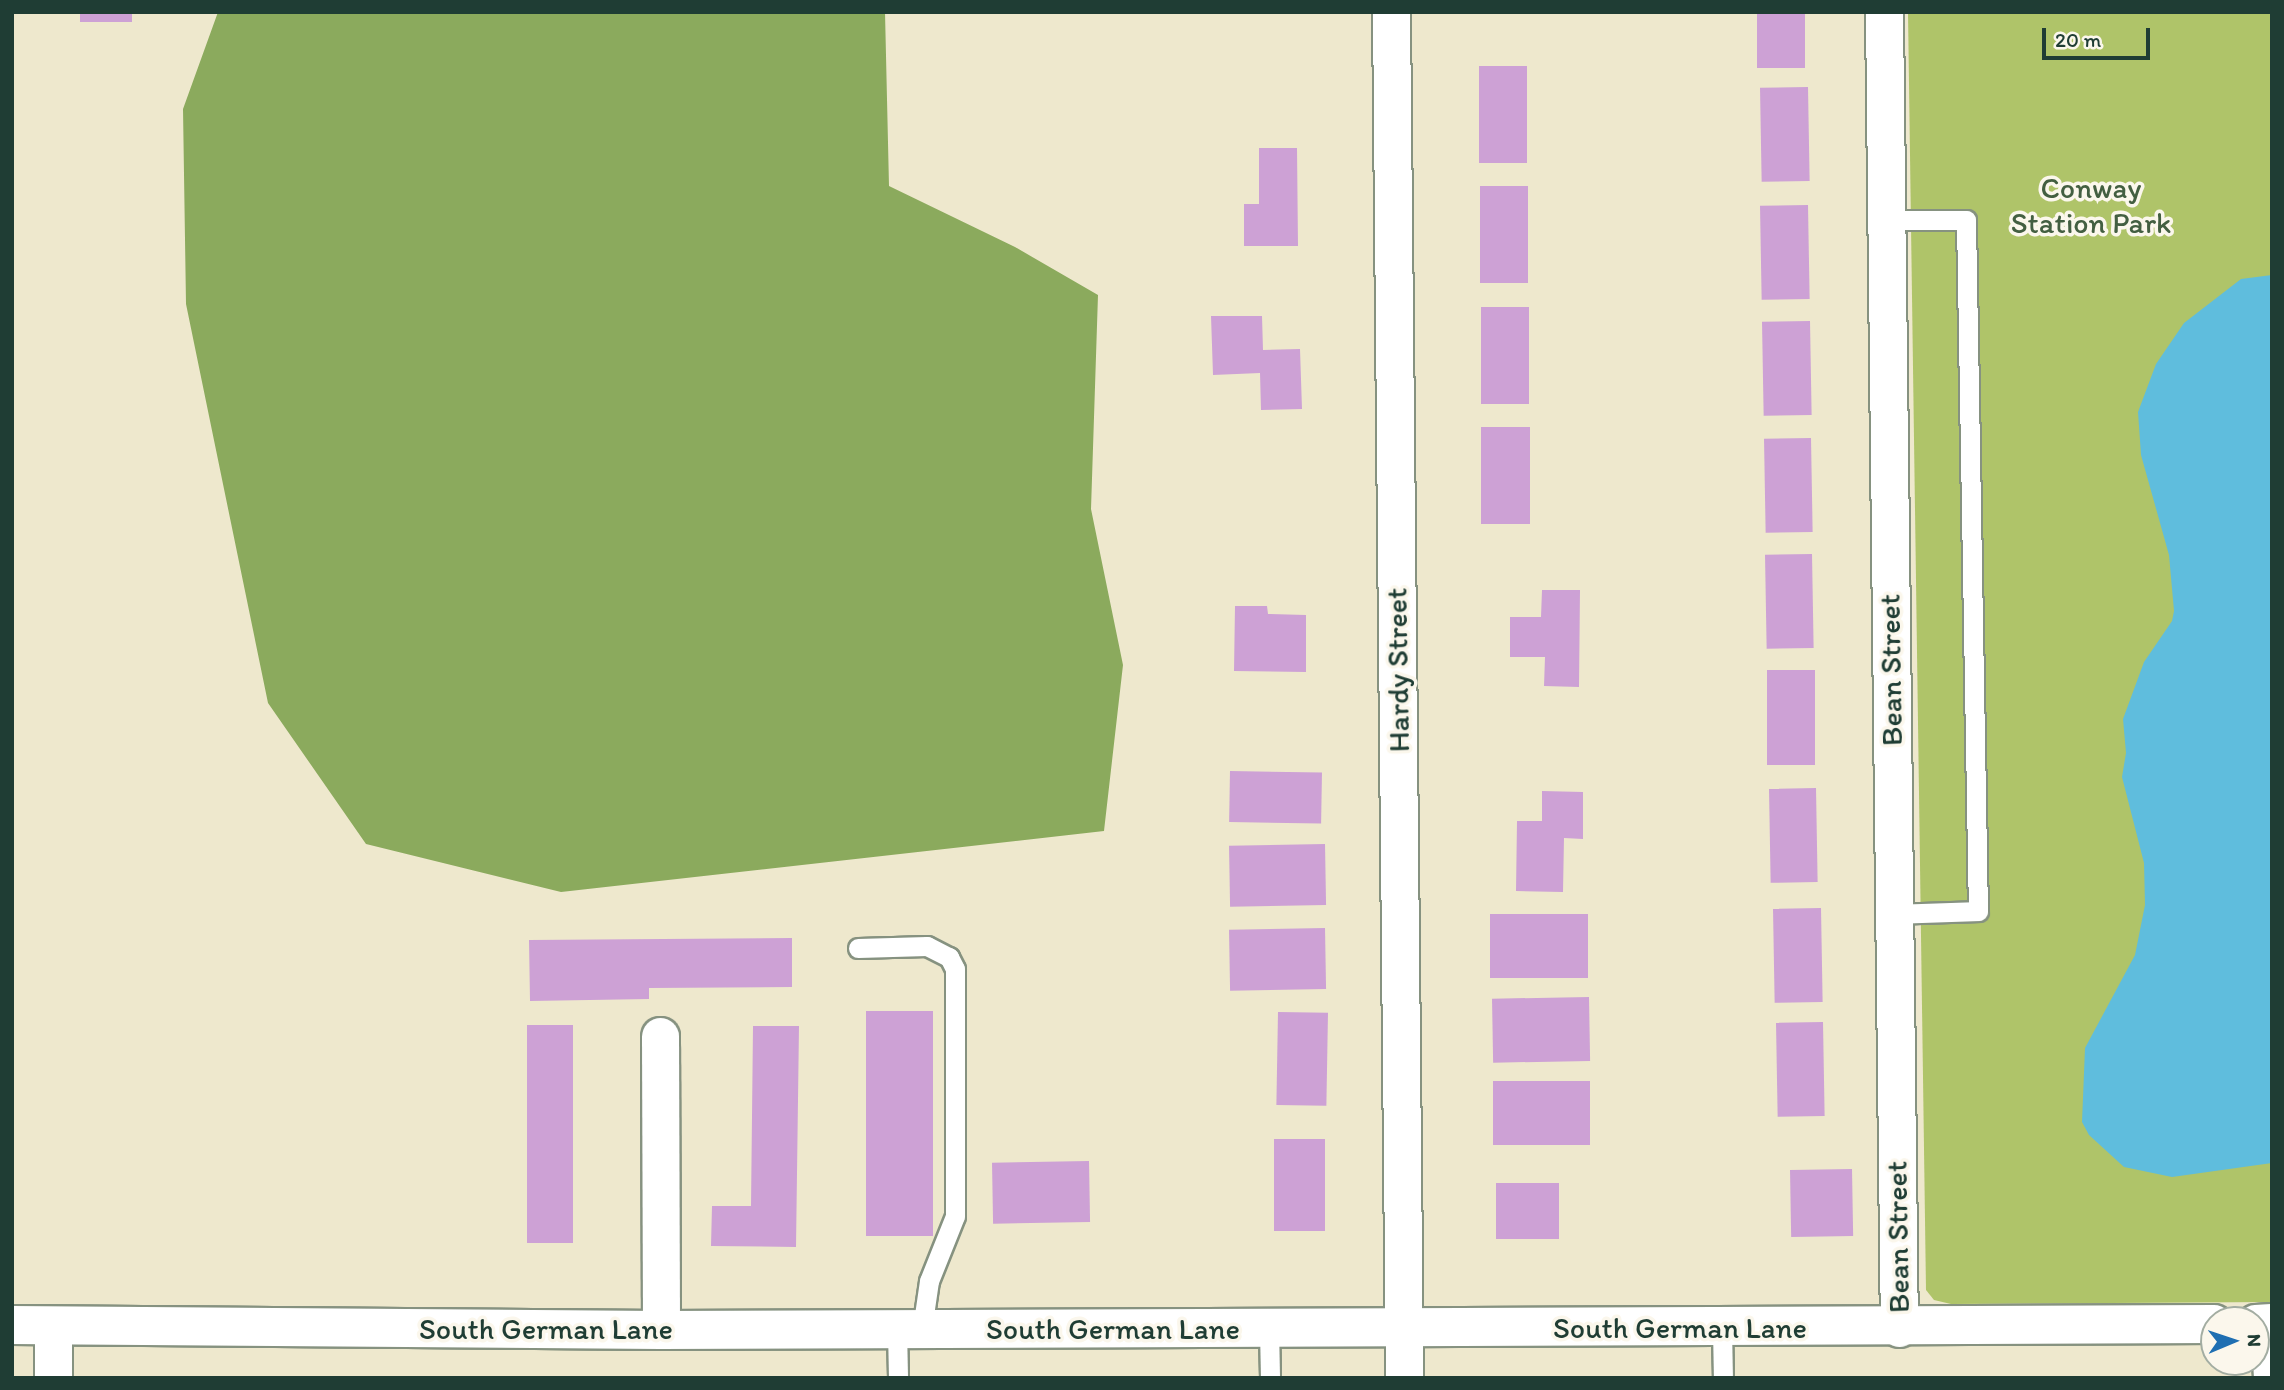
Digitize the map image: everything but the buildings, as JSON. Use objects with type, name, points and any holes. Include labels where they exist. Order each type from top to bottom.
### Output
[{"type":"street","name":"Hardy Street","points":[[1391,12],[1404,1378]]},
{"type":"street","name":"Bean Street","points":[[1884,12],[1899,1328]]},
{"type":"street","points":[[660,1036],[661,1330]]},
{"type":"street","name":"South German Lane","points":[[12,1325],[661,1330],[1899,1328],[2200,1324]]},
{"type":"street","points":[[52,1326],[53,1378]]},
{"type":"lane","points":[[1886,220],[1966,220],[1978,911],[1894,914]]},
{"type":"lane","points":[[858,948],[927,946],[949,957],[955,969],[956,1216],[909,1329],[898,1378]]},
{"type":"lane","points":[[1722,1328],[1723,1378]]},
{"type":"lane","points":[[1269,1329],[1270,1378]]},
{"type":"green space","points":[[218,12],[885,12],[889,186],[1015,247],[1098,295],[1091,509],[1123,665],[1104,831],[561,892],[366,844],[268,703],[186,304],[183,109]]},
{"type":"green space","name":"Conway Station Park","points":[[1908,12],[2272,12],[2272,1302],[1951,1304],[1934,1300],[1926,1290]]},
{"type":"water","points":[[2272,275],[2272,1163],[2172,1177],[2124,1167],[2089,1135],[2082,1122],[2085,1048],[2135,955],[2145,905],[2144,863],[2122,777],[2126,753],[2123,719],[2144,662],[2172,621],[2174,611],[2169,555],[2141,455],[2138,412],[2156,364],[2184,323],[2241,279]]}]
